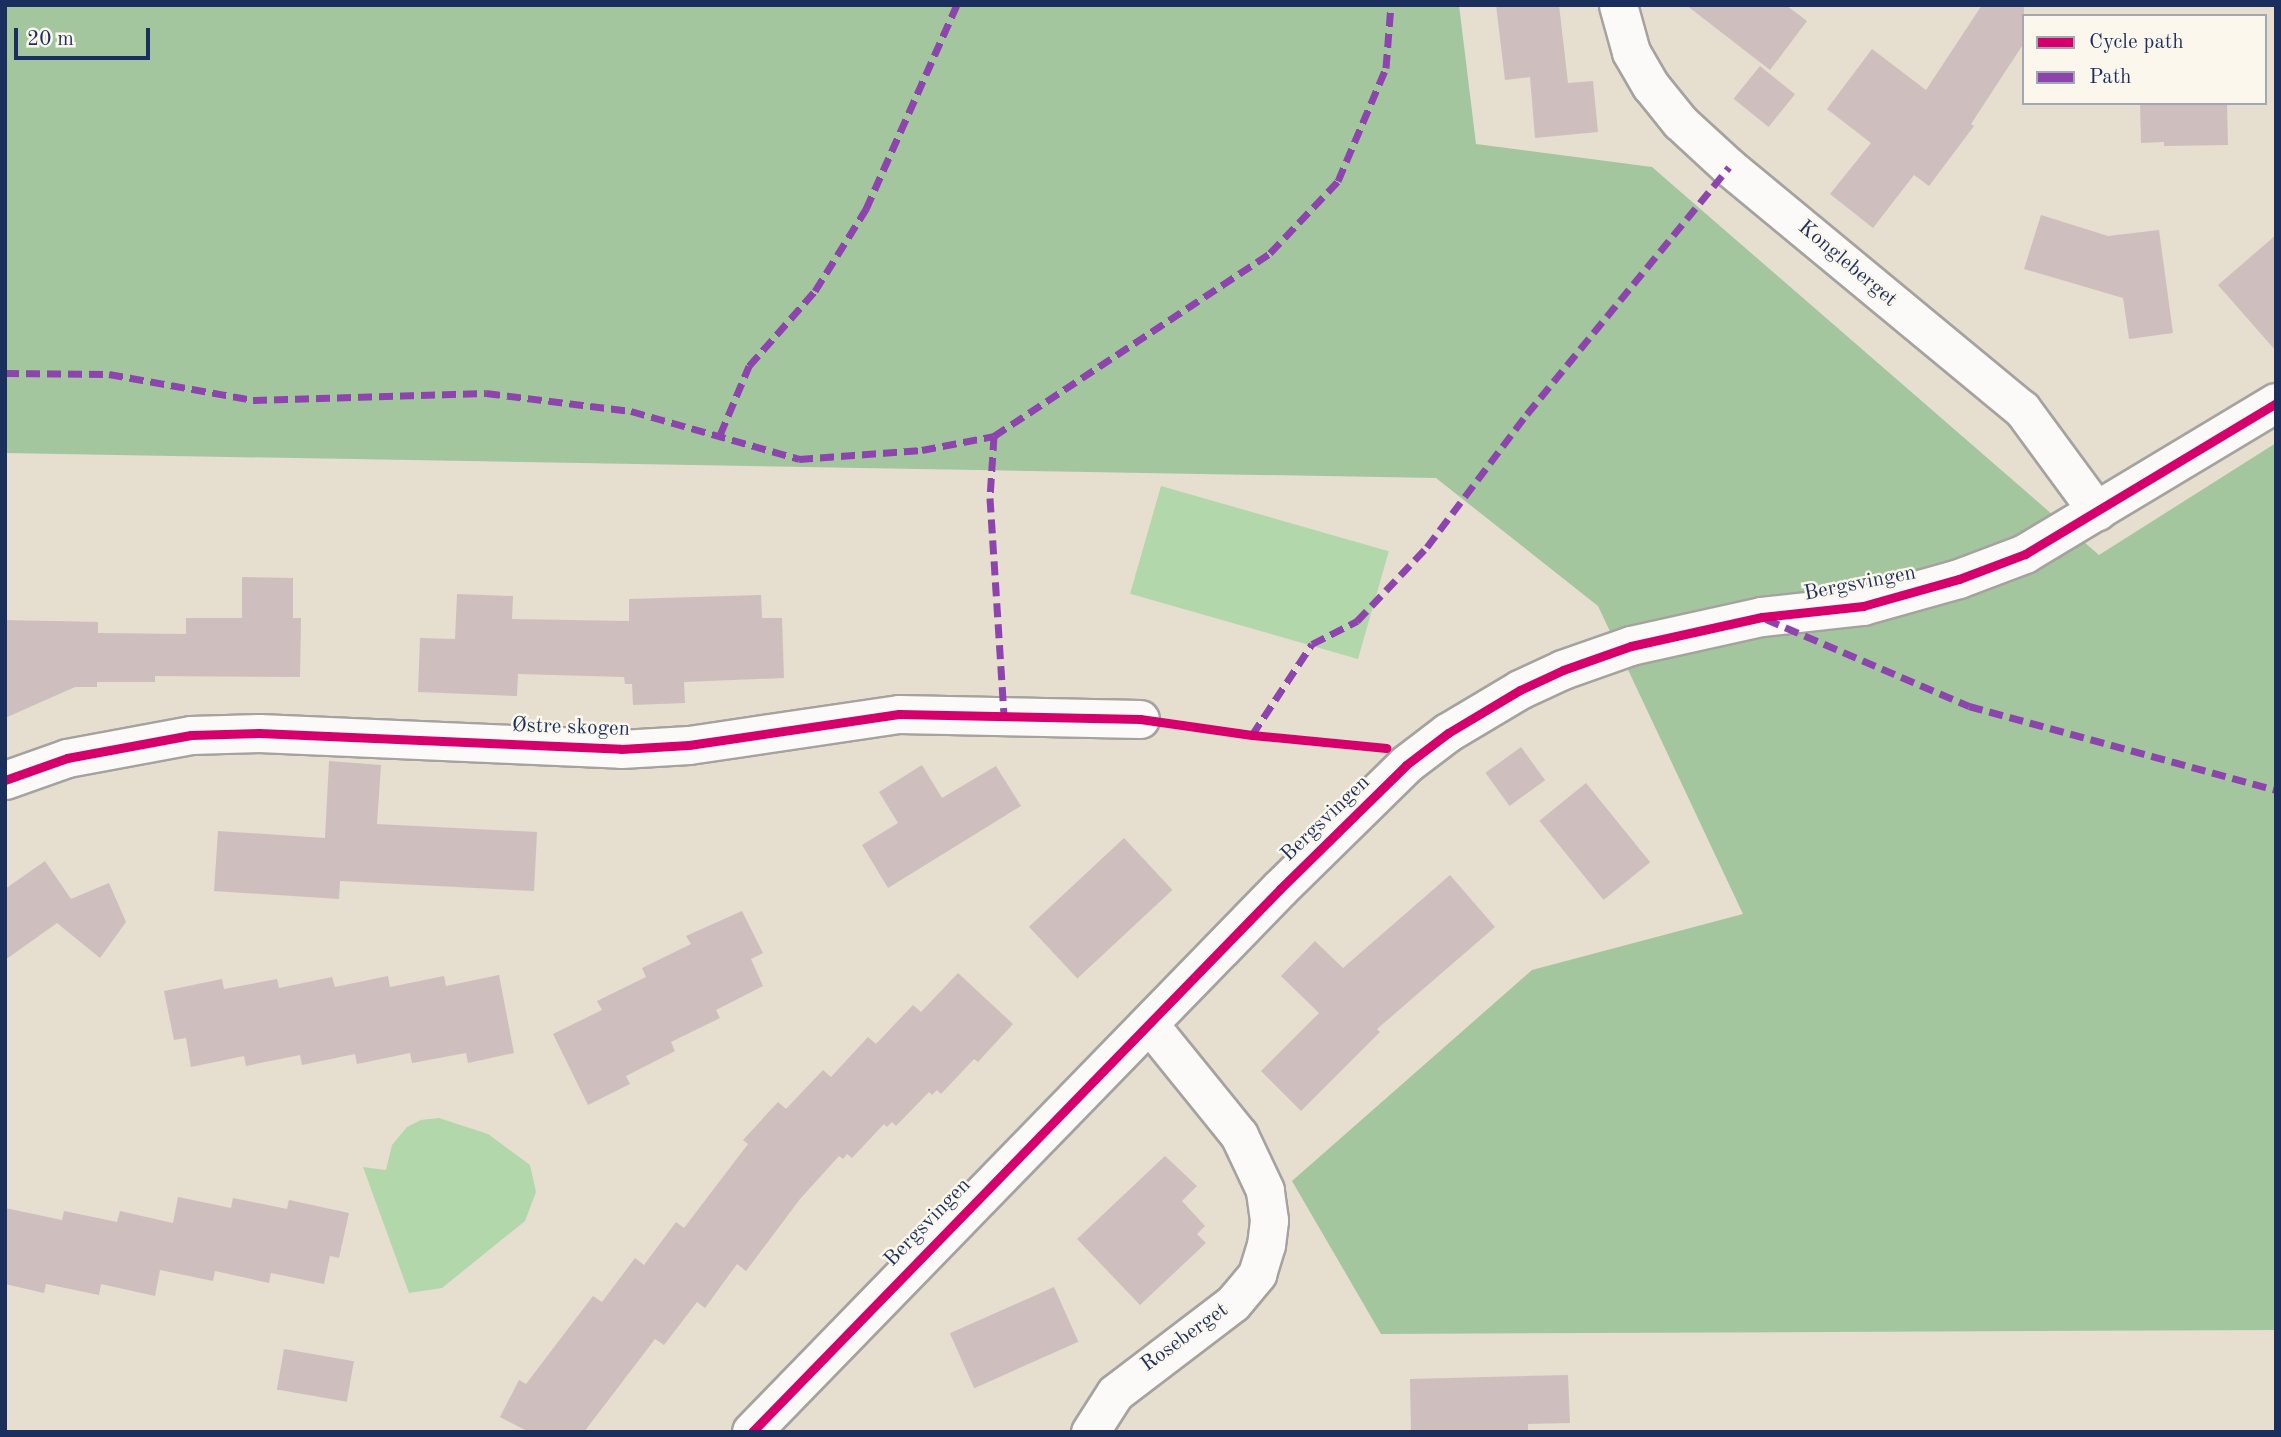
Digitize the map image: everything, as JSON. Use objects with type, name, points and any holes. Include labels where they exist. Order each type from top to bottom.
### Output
[{"type":"street","name":"Kongleberget","points":[[1618,5],[1631,52],[1651,86],[1680,122],[1729,167],[2022,409],[2097,511]]},
{"type":"street","name":"Bergsvingen","points":[[752,1432],[944,1231],[1406,765],[1448,733],[1501,700],[1563,670],[1642,643],[1762,617],[1863,606],[1959,579],[2025,554],[2276,403]]},
{"type":"street","name":"Østre skogen","points":[[5,780],[67,758],[191,735],[259,733],[621,749],[689,745],[899,714],[1140,719]]},
{"type":"street","name":"Roseberget","points":[[1090,1432],[1115,1393],[1233,1303],[1257,1274],[1266,1245],[1269,1220],[1265,1190],[1240,1135],[1149,1024]]},
{"type":"green space","points":[[5,5],[1459,5],[1476,144],[1652,167],[2099,555],[2276,443],[2276,1330],[1381,1334],[1292,1181],[1532,970],[1743,914],[1598,606],[1436,478],[5,453]]},
{"type":"green space","points":[[1161,486],[1389,551],[1358,659],[1130,594]]},
{"type":"green space","points":[[439,1118],[488,1134],[530,1165],[536,1192],[525,1221],[442,1288],[409,1293],[363,1167],[386,1170],[392,1145],[407,1127],[421,1120]]},
{"type":"building","points":[[1496,5],[1559,5],[1568,83],[1593,81],[1598,132],[1535,138],[1530,77],[1505,80]]},
{"type":"building","points":[[1686,5],[1786,5],[1807,21],[1770,70]]},
{"type":"building","points":[[1982,5],[2024,5],[2022,46],[1971,124],[1974,126],[1929,186],[1914,175],[1873,228],[1830,194],[1871,143],[1827,109],[1872,49],[1926,90]]},
{"type":"building","points":[[1760,66],[1795,94],[1769,127],[1734,99]]},
{"type":"building","points":[[2140,105],[2227,105],[2228,145],[2164,146],[2164,142],[2141,143]]},
{"type":"building","points":[[2041,215],[2108,236],[2159,230],[2173,333],[2129,339],[2123,298],[2024,269]]},
{"type":"building","points":[[2276,235],[2276,351],[2218,285]]},
{"type":"building","points":[[242,577],[293,578],[293,618],[301,618],[300,677],[155,676],[155,682],[97,682],[97,687],[75,687],[5,718],[5,620],[98,622],[98,633],[186,634],[186,618],[242,618]]},
{"type":"building","points":[[457,594],[513,596],[512,619],[629,621],[629,599],[761,595],[762,618],[782,618],[784,678],[684,682],[685,703],[633,705],[632,684],[625,684],[624,677],[518,674],[517,696],[418,692],[420,638],[455,639]]},
{"type":"building","points":[[1521,747],[1545,780],[1510,806],[1485,773]]},
{"type":"building","points":[[329,761],[381,765],[377,824],[537,832],[534,891],[340,881],[339,899],[214,891],[218,831],[325,838]]},
{"type":"building","points":[[922,765],[942,798],[996,766],[1021,806],[888,888],[862,845],[898,823],[879,792]]},
{"type":"building","points":[[1586,783],[1650,862],[1604,900],[1539,821]]},
{"type":"building","points":[[1124,838],[1172,890],[1077,979],[1029,927]]},
{"type":"building","points":[[45,861],[71,899],[109,883],[126,922],[100,958],[57,923],[5,960],[5,889]]},
{"type":"building","points":[[1450,875],[1495,927],[1377,1029],[1380,1032],[1301,1111],[1261,1071],[1319,1013],[1281,976],[1315,941],[1343,968]]},
{"type":"building","points":[[742,911],[763,953],[751,959],[763,986],[716,1010],[720,1018],[671,1042],[675,1051],[626,1076],[630,1084],[588,1105],[553,1034],[602,1010],[597,1001],[646,977],[642,968],[691,944],[686,936]]},
{"type":"building","points":[[958,973],[1013,1024],[978,1062],[974,1059],[941,1094],[937,1090],[932,1095],[929,1092],[896,1126],[892,1122],[887,1127],[884,1124],[852,1158],[847,1154],[843,1159],[839,1156],[800,1199],[746,1271],[737,1264],[705,1308],[697,1302],[664,1345],[655,1339],[584,1432],[529,1432],[500,1417],[519,1380],[526,1384],[593,1296],[602,1302],[635,1258],[644,1265],[676,1222],[684,1228],[748,1144],[743,1140],[778,1102],[786,1109],[823,1070],[831,1077],[868,1037],[876,1044],[913,1005],[921,1012]]},
{"type":"building","points":[[499,975],[514,1053],[468,1063],[466,1053],[412,1063],[410,1053],[357,1064],[355,1054],[302,1065],[300,1055],[246,1066],[244,1056],[191,1067],[186,1038],[174,1040],[164,991],[222,979],[224,989],[277,979],[279,988],[332,977],[335,987],[388,976],[390,987],[444,976],[446,986]]},
{"type":"building","points":[[1165,1156],[1197,1186],[1182,1201],[1205,1226],[1197,1234],[1206,1243],[1140,1305],[1077,1239]]},
{"type":"building","points":[[178,1197],[231,1208],[233,1198],[287,1209],[289,1200],[349,1213],[339,1258],[330,1256],[324,1284],[271,1273],[269,1283],[215,1271],[213,1281],[160,1270],[155,1296],[101,1284],[99,1295],[46,1284],[44,1293],[5,1284],[5,1208],[62,1220],[64,1211],[117,1222],[120,1211],[173,1223]]},
{"type":"building","points":[[1054,1287],[1078,1342],[974,1388],[950,1333]]},
{"type":"building","points":[[284,1349],[354,1361],[347,1402],[277,1389]]},
{"type":"building","points":[[1568,1375],[1570,1423],[1528,1424],[1528,1432],[1411,1432],[1410,1379]]},
{"type":"marked path","points":[[720,435],[749,366],[815,291],[866,209],[957,5]]},
{"type":"marked path","points":[[5,373],[109,374],[253,400],[486,393],[631,411],[799,459],[922,450],[994,436],[1270,253],[1338,181],[1386,68],[1391,5]]},
{"type":"marked path","points":[[1252,735],[1312,644],[1357,621],[1427,547],[1527,414],[1729,167]]},
{"type":"marked path","points":[[994,436],[990,498],[1004,717]]},
{"type":"marked path","points":[[1766,619],[1969,706],[2276,790]]},
{"type":"cycle path","points":[[752,1432],[1280,889],[1406,765],[1448,733],[1520,690],[1563,670],[1631,646],[1762,617],[1863,606],[1959,579],[2025,554],[2276,403]]},
{"type":"cycle path","points":[[5,780],[67,758],[191,735],[259,733],[621,749],[689,745],[899,714],[1140,719],[1252,735],[1386,748]]}]
